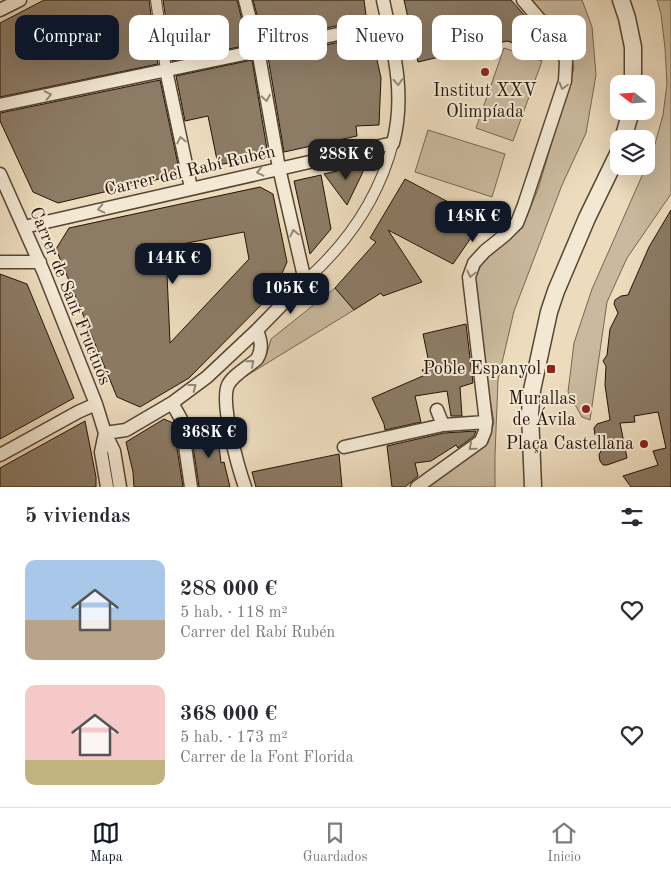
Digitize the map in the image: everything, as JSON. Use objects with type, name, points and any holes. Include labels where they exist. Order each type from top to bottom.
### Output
[{"type":"street","points":[[0,10],[20,0]]},
{"type":"street","points":[[156,0],[166,70],[192,188]]},
{"type":"street","points":[[245,0],[249,15]]},
{"type":"street","points":[[105,433],[126,430],[172,403],[207,377],[321,266],[357,224],[378,188],[387,166],[398,124],[398,68],[383,0]]},
{"type":"street","points":[[417,487],[481,441],[485,431],[486,422],[469,277],[474,263],[484,251],[505,235],[516,223],[524,205],[565,82],[566,61],[559,42],[523,0]]},
{"type":"street","points":[[621,0],[633,48],[634,75]]},
{"type":"street","points":[[0,105],[239,54]]},
{"type":"street","points":[[260,60],[279,168],[305,281]]},
{"type":"street","name":"Carrer del Rabí Rubén","points":[[24,227],[393,142]]},
{"type":"street","points":[[533,487],[530,414],[532,390],[549,312],[587,218],[610,172]]},
{"type":"street","name":"Carrer de Sant Fructuós","points":[[0,174],[40,262],[96,404],[105,433],[114,450],[120,487]]},
{"type":"street","points":[[0,262],[40,262]]},
{"type":"street","points":[[244,487],[225,402],[231,381],[260,355],[262,344],[257,330]]},
{"type":"street","points":[[172,403],[183,425],[191,487]]},
{"type":"street","points":[[0,454],[96,404]]},
{"type":"street","points":[[437,410],[443,425]]},
{"type":"street","points":[[344,447],[443,425],[486,422]]},
{"type":"street","name":"Carrer de Sant Fructuós","points":[[105,433],[101,452],[107,487]]},
{"type":"shaded area","points":[[531,0],[582,0],[592,27],[596,75],[586,133],[562,185],[514,311],[498,380],[495,487],[426,487],[488,443],[494,422],[485,372],[474,280],[484,259],[522,228],[538,189],[574,68],[572,60],[586,60],[586,15],[544,15]]},
{"type":"shaded area","points":[[657,0],[671,0],[671,194],[627,258],[607,302],[590,420],[582,417],[568,392],[574,343],[592,289],[642,175],[655,175],[655,144],[663,115],[667,84],[661,14]]},
{"type":"shaded area","points":[[504,48],[512,51],[512,60],[542,61],[513,141],[476,128],[500,60],[502,60]]},
{"type":"shaded area","points":[[428,130],[505,154],[492,197],[415,172]]},
{"type":"shaded area","points":[[335,288],[354,310],[233,384],[262,359],[267,353],[271,339]]},
{"type":"building","points":[[44,0],[149,0],[151,15],[129,15],[129,60],[157,60],[158,64],[0,97],[0,23],[15,15],[15,60],[119,60],[119,15],[15,15]]},
{"type":"building","points":[[163,0],[237,0],[241,15],[239,15],[239,47],[229,49],[229,15],[165,15]]},
{"type":"building","points":[[253,0],[364,0],[366,15],[337,15],[337,26],[327,28],[327,15],[257,15]]},
{"type":"building","points":[[404,0],[511,0],[524,15],[512,15],[512,43],[502,42],[502,15],[432,15],[432,59],[418,62],[418,60],[422,60],[422,15],[407,15]]},
{"type":"building","points":[[337,43],[337,60],[377,60],[381,78],[379,125],[356,126],[357,136],[284,152],[269,60],[327,60],[327,45]]},
{"type":"building","points":[[252,60],[268,155],[218,165],[208,116],[185,121],[176,76]]},
{"type":"building","points":[[160,80],[180,174],[58,203],[33,192],[0,121],[0,113]]},
{"type":"building","points":[[366,164],[361,176],[347,205],[324,174]]},
{"type":"building","points":[[321,175],[331,229],[310,254],[294,181]]},
{"type":"building","points":[[405,179],[471,214],[489,216],[481,231],[477,229],[453,264],[388,230],[422,282],[383,296],[381,293],[354,310],[335,288],[376,242],[370,238]]},
{"type":"building","points":[[260,187],[273,194],[287,262],[274,292],[189,378],[140,407],[117,397],[56,249],[69,228]],"holes":[[[244,232],[249,259],[170,343],[168,256],[179,253],[177,245]]]},
{"type":"building","points":[[671,210],[671,487],[631,487],[623,476],[658,465],[653,451],[666,448],[658,412],[634,416],[635,422],[620,423],[627,458],[603,465],[599,455],[605,442],[595,435],[594,428],[597,424],[610,420],[605,385],[606,366],[603,361],[607,355],[610,329],[618,313],[614,304],[615,300],[621,296],[628,295],[649,247]]},
{"type":"building","points":[[0,274],[27,284],[74,398],[0,439]]},
{"type":"building","points":[[466,324],[473,383],[460,387],[462,416],[451,416],[447,391],[415,396],[421,422],[385,430],[372,398],[425,375],[422,370],[430,368],[423,334]]},
{"type":"building","points":[[164,419],[173,423],[183,487],[134,487],[133,472],[126,442]]},
{"type":"building","points":[[85,421],[96,477],[96,487],[0,487],[0,468]]},
{"type":"building","points":[[194,427],[214,428],[213,437],[218,437],[221,463],[224,462],[230,487],[199,487],[191,432],[194,433]]},
{"type":"building","points":[[476,431],[474,436],[458,448],[456,445],[431,461],[415,463],[418,476],[405,487],[392,487],[387,446],[444,433]]},
{"type":"building","points":[[339,454],[342,487],[256,487],[252,472]]},
{"type":"place","name":"Institut XXV Olimpíada","points":[[485,72]]},
{"type":"place","name":"Poble Espanyol","points":[[551,369]]},
{"type":"place","name":"Murallas de Ávila","points":[[586,409]]},
{"type":"place","name":"Plaça Castellana","points":[[644,444]]}]
